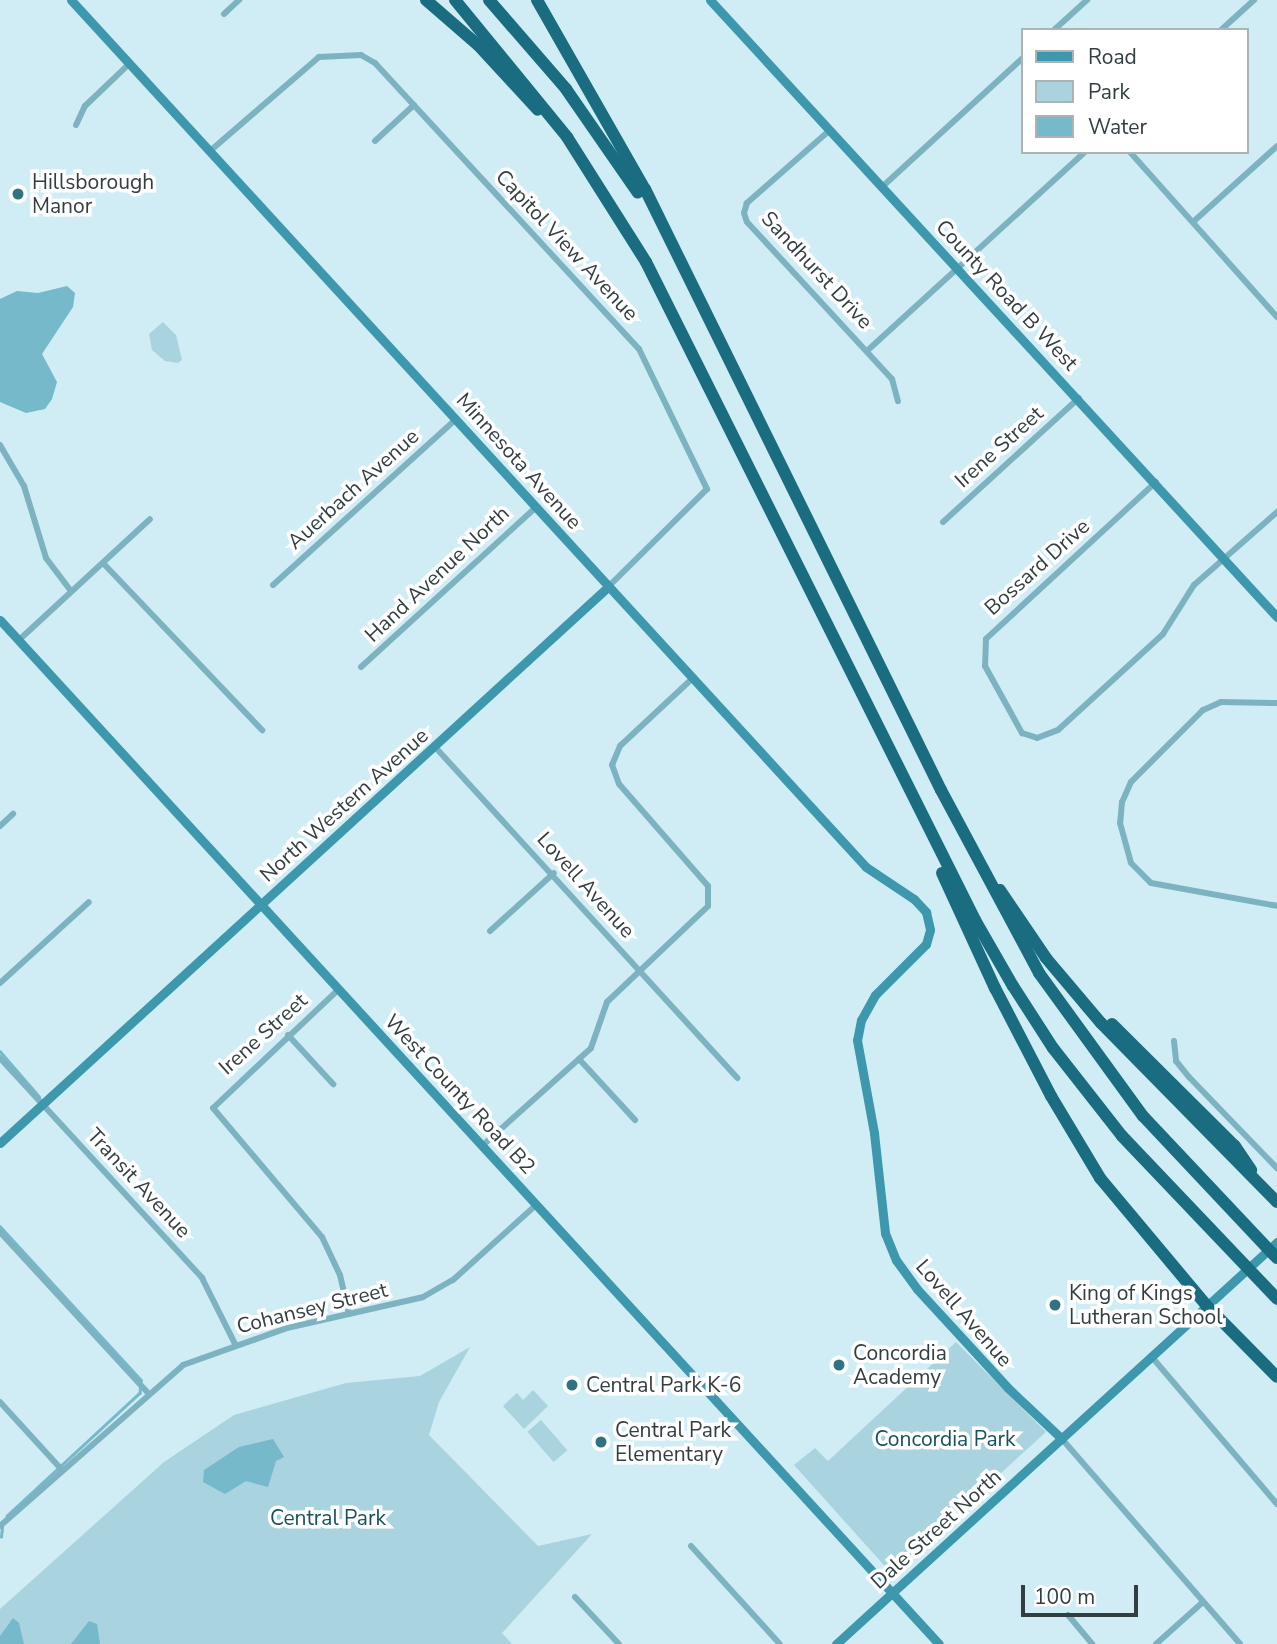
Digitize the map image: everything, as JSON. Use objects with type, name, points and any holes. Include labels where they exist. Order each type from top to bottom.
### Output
[{"type":"highway","points":[[426,0],[500,68],[604,192]]},
{"type":"highway","points":[[455,0],[533,92],[604,192],[667,302],[916,804],[991,949],[1053,1048],[1122,1136],[1277,1300]]},
{"type":"highway","points":[[489,0],[587,118],[674,253]]},
{"type":"highway","points":[[537,0],[645,189],[674,253],[1002,910],[1077,1031],[1143,1116],[1277,1258]]},
{"type":"highway","points":[[941,790],[1024,928],[1075,991],[1235,1146],[1255,1180],[1277,1202]]},
{"type":"highway","points":[[916,804],[981,960],[1067,1124],[1132,1220],[1208,1307],[1277,1377]]},
{"type":"street","name":"Minnesota Avenue","points":[[71,0],[866,867],[920,904],[930,930],[926,944]]},
{"type":"street","points":[[223,14],[239,0]]},
{"type":"street","name":"County Road B West","points":[[710,0],[1079,398],[1277,617]]},
{"type":"street","points":[[1070,0],[1078,8]]},
{"type":"street","points":[[1056,28],[1087,0]]},
{"type":"street","points":[[1223,28],[1254,0]]},
{"type":"street","name":"Capitol View Avenue","points":[[210,151],[319,57],[361,54],[375,62],[639,349],[707,489]]},
{"type":"street","points":[[882,187],[1021,60]]},
{"type":"street","points":[[76,125],[85,106],[129,64]]},
{"type":"street","points":[[375,141],[414,105]]},
{"type":"street","name":"Sandhurst Drive","points":[[830,130],[747,203],[744,213],[747,222],[892,379],[898,401]]},
{"type":"street","points":[[1193,222],[1277,146]]},
{"type":"street","points":[[867,350],[1083,154]]},
{"type":"street","points":[[1131,154],[1277,317]]},
{"type":"street","name":"Irene Street","points":[[943,522],[1079,398]]},
{"type":"street","name":"Auerbach Avenue","points":[[273,585],[457,418]]},
{"type":"street","points":[[0,445],[24,486],[46,558],[71,591]]},
{"type":"street","name":"Bossard Drive","points":[[1156,482],[991,632],[983,646],[985,666],[1016,727],[1037,738],[1058,730],[1163,634],[1194,585],[1224,559]]},
{"type":"street","name":"North Western Avenue","points":[[0,1143],[436,748],[609,586],[707,489]]},
{"type":"street","name":"Hand Avenue North","points":[[361,667],[536,507]]},
{"type":"street","points":[[1224,559],[1277,512]]},
{"type":"street","points":[[19,640],[150,519]]},
{"type":"street","points":[[103,563],[262,730]]},
{"type":"street","name":"West County Road B2","points":[[0,620],[939,1644]]},
{"type":"street","points":[[483,1145],[596,1042],[607,1002],[705,910],[710,893],[615,779],[613,758],[621,744],[693,678]]},
{"type":"street","points":[[1277,702],[1221,702],[1203,710],[1131,782],[1120,813],[1128,855],[1151,883],[1277,906]]},
{"type":"street","name":"Lovell Avenue","points":[[436,748],[554,873],[737,1078]]},
{"type":"street","points":[[0,825],[13,814]]},
{"type":"street","points":[[490,931],[554,873]]},
{"type":"street","points":[[0,983],[89,902]]},
{"type":"street","name":"Lovell Avenue","points":[[926,944],[875,995],[859,1029],[858,1059],[874,1133],[885,1233],[917,1289],[1008,1388],[1062,1439],[1240,1644]]},
{"type":"street","name":"Irene Street","points":[[339,989],[213,1108],[322,1237],[340,1275],[349,1314]]},
{"type":"street","points":[[288,1035],[333,1084]]},
{"type":"street","points":[[1174,1041],[1176,1061],[1277,1168]]},
{"type":"street","name":"Transit Avenue","points":[[0,1058],[202,1278],[235,1344]]},
{"type":"street","points":[[579,1059],[635,1120]]},
{"type":"street","name":"Cohansey Street","points":[[0,1526],[147,1392],[183,1365],[235,1344],[349,1314],[407,1303],[438,1289],[537,1204]]},
{"type":"street","points":[[0,1232],[147,1392]]},
{"type":"street","name":"Dale Street North","points":[[836,1644],[1277,1242]]},
{"type":"street","points":[[1151,1356],[1277,1504]]},
{"type":"street","points":[[0,1402],[62,1470]]},
{"type":"street","points":[[691,1546],[780,1644]]},
{"type":"street","points":[[575,1597],[619,1644]]},
{"type":"street","points":[[1156,1644],[1203,1602]]},
{"type":"street","points":[[1068,1615],[1092,1644]]},
{"type":"green space","points":[[163,322],[176,335],[182,360],[178,363],[165,361],[152,350],[149,334]]},
{"type":"green space","name":"Concordia Park","points":[[956,1342],[1046,1432],[891,1573],[794,1465],[815,1448],[828,1461]]},
{"type":"green space","name":"Central Park","points":[[470,1347],[439,1402],[429,1435],[538,1546],[592,1534],[502,1633],[512,1644],[0,1644],[0,1609],[164,1462],[234,1415],[346,1383],[420,1376]]},
{"type":"green space","points":[[533,1390],[548,1406],[524,1429],[503,1406],[517,1393],[523,1400]]},
{"type":"green space","points":[[541,1420],[567,1450],[554,1462],[527,1432]]},
{"type":"water","points":[[67,286],[75,293],[73,307],[42,354],[57,382],[52,399],[45,409],[26,413],[0,402],[0,299],[17,291],[38,293]]},
{"type":"water","points":[[273,1439],[284,1457],[276,1461],[268,1487],[246,1481],[225,1494],[203,1482],[204,1470],[239,1447]]},
{"type":"water","points":[[13,1618],[19,1623],[24,1644],[0,1644],[0,1636]]},
{"type":"water","points":[[89,1621],[97,1624],[100,1644],[71,1644]]},
{"type":"waterway","points":[[0,1051],[39,1096]]},
{"type":"waterway","points":[[0,1226],[141,1380],[140,1393],[7,1516]]},
{"type":"waterway","points":[[1,1537],[2,1527]]},
{"type":"place","name":"Hillsborough Manor","points":[[18,194]]},
{"type":"place","name":"King of Kings Lutheran School","points":[[1055,1305]]},
{"type":"place","name":"Concordia Academy","points":[[839,1365]]},
{"type":"place","name":"Central Park K-6","points":[[572,1385]]},
{"type":"place","name":"Central Park Elementary","points":[[601,1442]]}]
